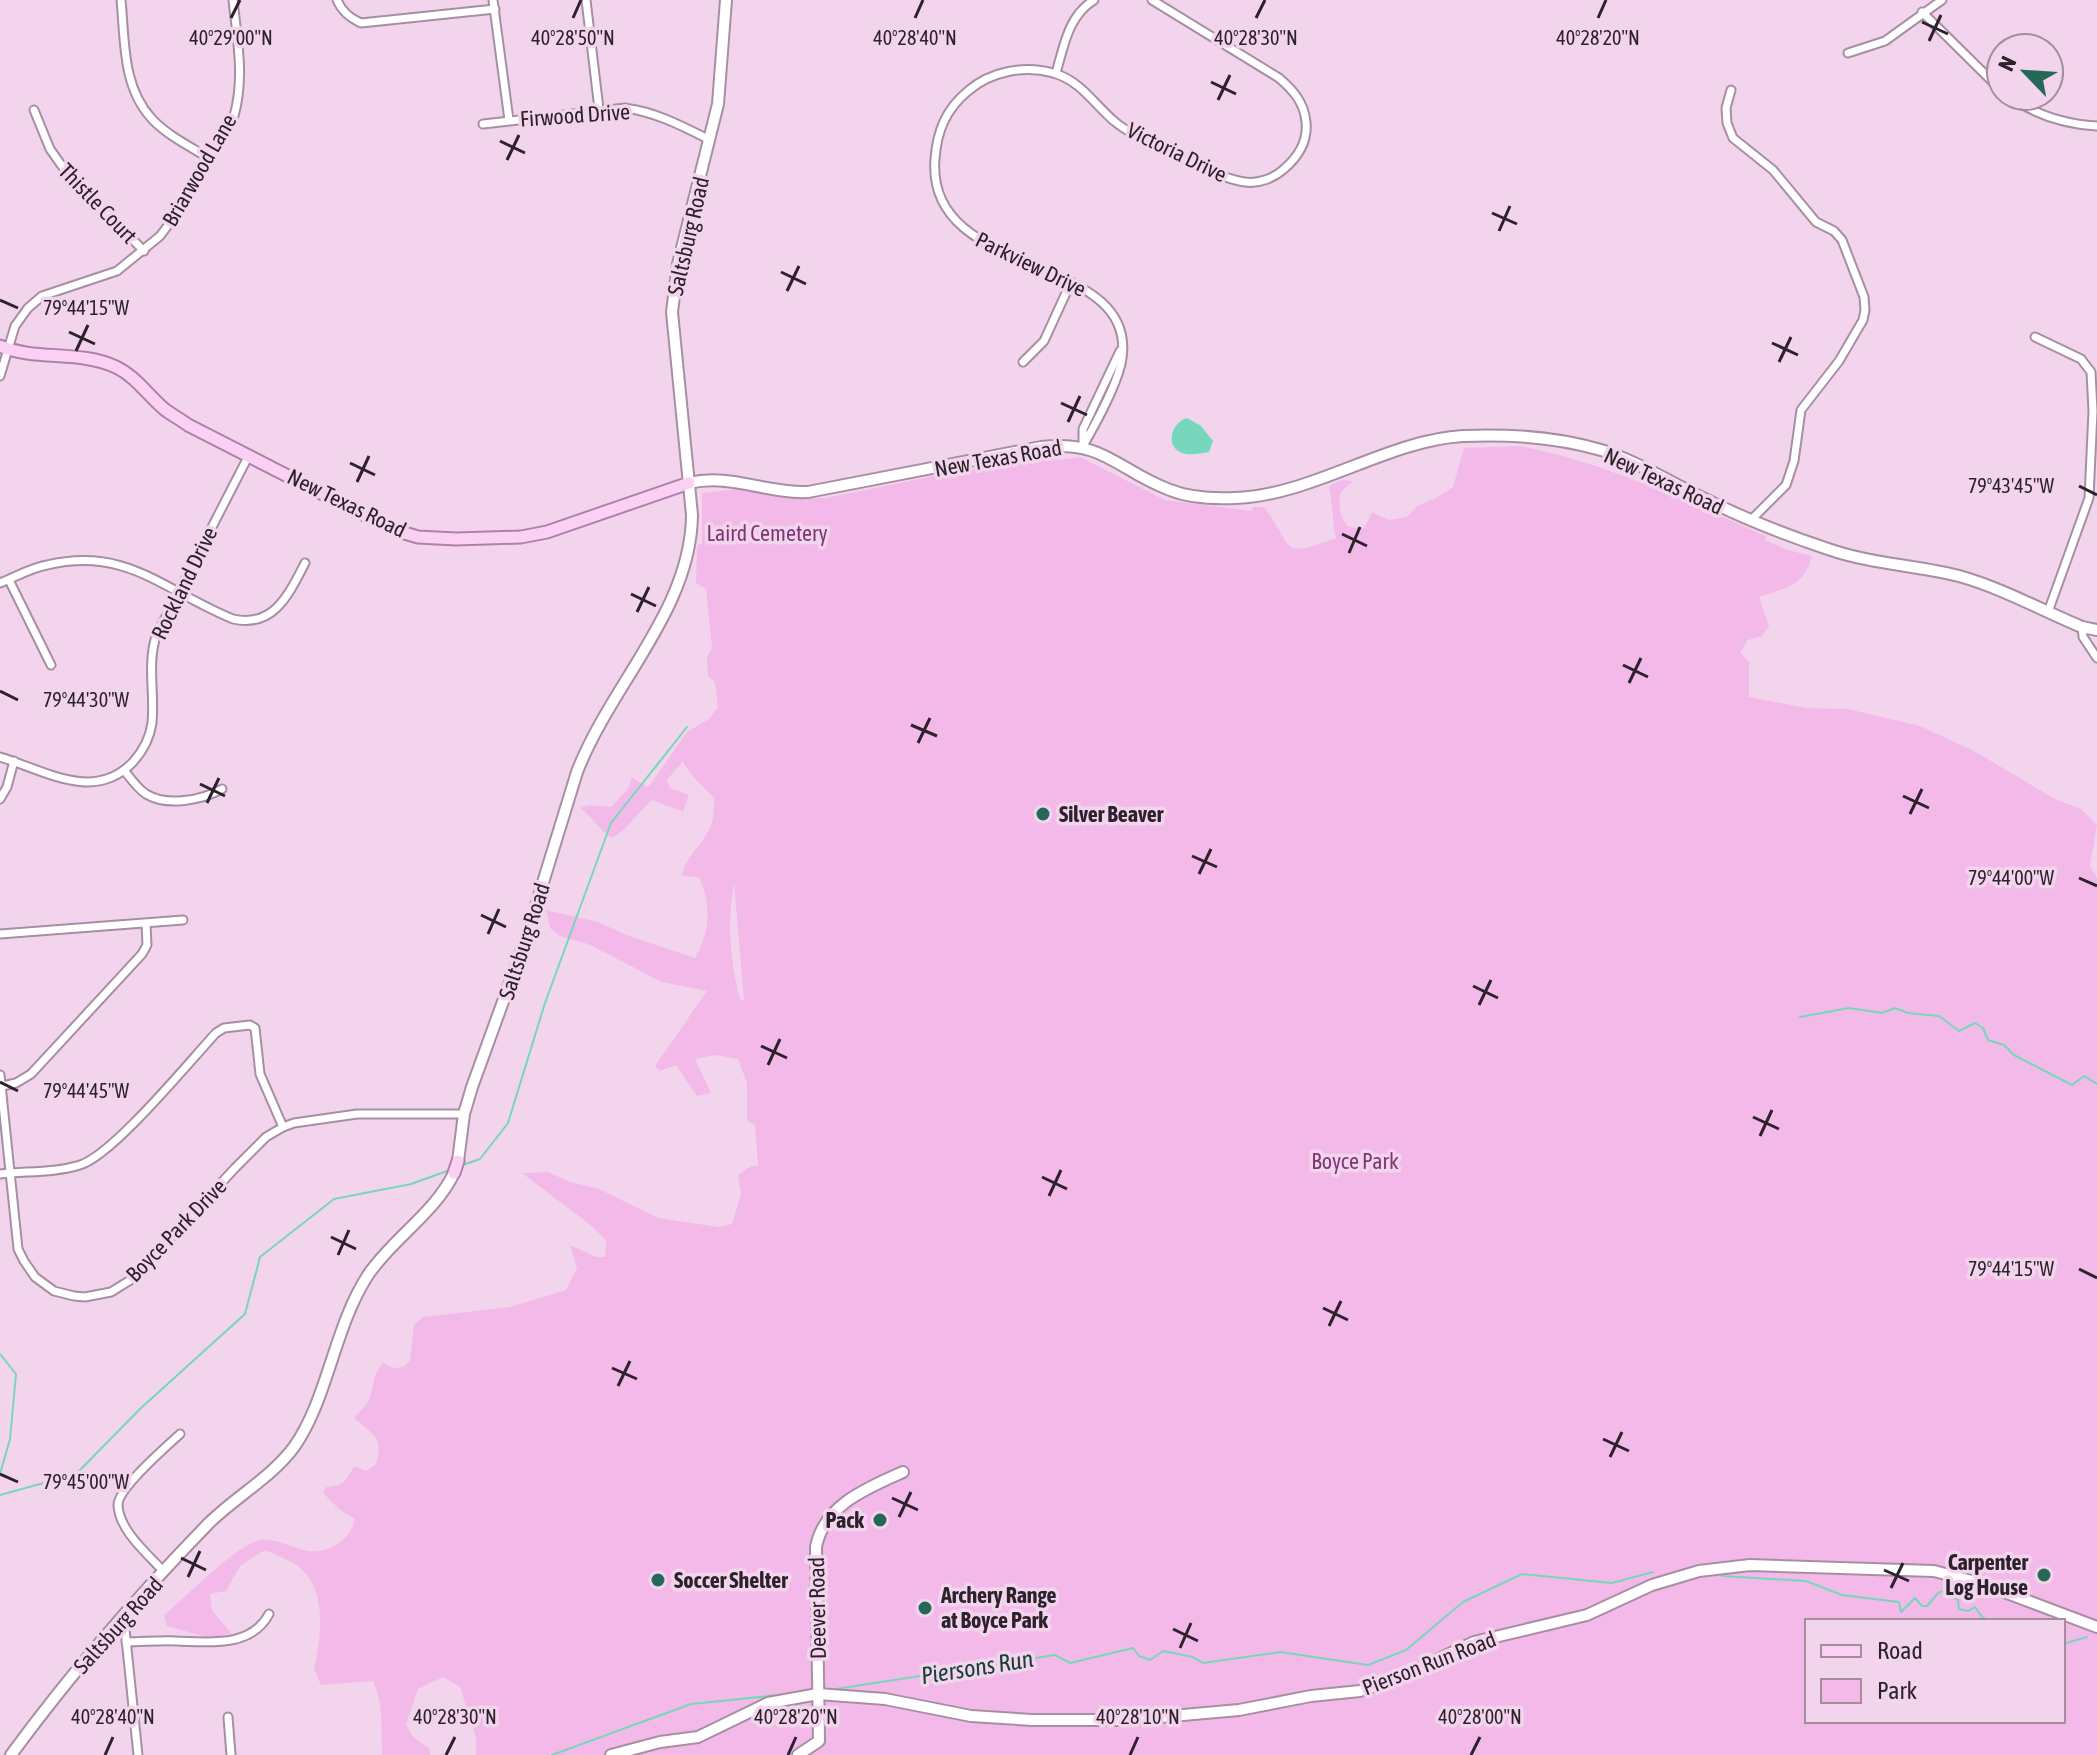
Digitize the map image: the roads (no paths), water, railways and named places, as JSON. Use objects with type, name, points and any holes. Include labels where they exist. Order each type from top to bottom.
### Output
[{"type":"main road","name":"Saltsburg Road","points":[[11,1755],[80,1666],[209,1523],[277,1467],[296,1445],[347,1317],[366,1278],[394,1242],[438,1197],[456,1167],[464,1114],[525,941],[588,744],[674,599],[686,566],[692,539],[689,483],[672,312],[678,264],[710,140],[721,78],[726,0]]},
{"type":"main road","name":"New Texas Road","points":[[4,347],[115,367],[178,418],[358,512],[418,537],[521,537],[547,532],[689,483],[716,479],[794,493],[808,492],[1041,447],[1083,446],[1166,489],[1197,497],[1235,498],[1277,492],[1445,438],[1498,436],[1581,445],[1621,458],[1751,520],[1853,558],[1970,580],[2082,627],[2097,630]]},
{"type":"main road","name":"Deever Road","points":[[798,1755],[819,1741],[816,1547],[819,1533],[834,1510],[874,1485],[903,1472]]},
{"type":"main road","name":"Pierson Run Road","points":[[611,1755],[660,1742],[698,1737],[768,1703],[818,1694],[885,1699],[971,1716],[1032,1720],[1127,1720],[1239,1710],[1311,1696],[1360,1691],[1403,1676],[1474,1642],[1587,1615],[1652,1585],[1699,1571],[1750,1565],[1934,1571],[1983,1584],[2097,1627]]},
{"type":"street","points":[[121,0],[128,73],[133,90],[151,118],[167,132],[209,158]]},
{"type":"street","name":"Briarwood Lane","points":[[4,347],[19,320],[42,296],[117,271],[144,251],[169,224],[234,116],[241,68],[233,0]]},
{"type":"street","points":[[337,0],[340,8],[361,23],[494,4],[509,120]]},
{"type":"street","points":[[586,0],[599,109]]},
{"type":"street","points":[[1056,73],[1071,24],[1094,0]]},
{"type":"street","name":"Victoria Drive","points":[[1056,73],[1073,82],[1114,121],[1202,167],[1247,183],[1277,176],[1294,161],[1303,144],[1307,126],[1304,108],[1294,91],[1279,78],[1152,0]]},
{"type":"street","points":[[1848,53],[1885,41],[1942,0]]},
{"type":"street","points":[[1922,12],[1985,74]]},
{"type":"street","name":"Parkview Drive","points":[[1056,73],[1034,69],[1008,71],[970,89],[955,103],[942,123],[937,141],[935,173],[947,208],[956,222],[976,239],[1071,282],[1091,293],[1109,309],[1120,336],[1121,349],[1083,429],[1083,446]]},
{"type":"street","points":[[1731,90],[1726,108],[1727,123],[1733,138],[1773,170],[1816,222],[1834,231],[1842,240],[1864,297],[1865,310],[1863,320],[1839,361],[1801,410],[1794,461],[1786,485],[1751,520]]},
{"type":"street","name":"Firwood Drive","points":[[483,124],[625,108],[644,111],[710,140]]},
{"type":"street","name":"Thistle Court","points":[[34,110],[50,149],[69,176],[144,251]]},
{"type":"street","points":[[2033,112],[2077,125],[2097,126]]},
{"type":"street","points":[[1023,362],[1044,341],[1071,282]]},
{"type":"street","points":[[2035,337],[2086,363],[2091,372],[2089,498],[2048,612]]},
{"type":"street","points":[[0,376],[4,347]]},
{"type":"street","name":"Rockland Drive","points":[[124,770],[139,755],[152,723],[152,649],[177,591],[249,455]]},
{"type":"street","points":[[0,583],[48,564],[103,560],[126,565],[233,619],[251,621],[273,613],[305,563]]},
{"type":"street","points":[[9,580],[51,665]]},
{"type":"street","points":[[2082,627],[2083,637],[2097,658]]},
{"type":"street","points":[[0,757],[65,781],[87,783],[104,780],[124,770],[145,793],[160,799],[182,800],[206,796],[222,789]]},
{"type":"street","points":[[0,799],[7,787],[14,761]]},
{"type":"street","points":[[0,934],[183,920]]},
{"type":"street","points":[[2,1086],[16,1083],[31,1074],[129,970],[146,949],[146,924]]},
{"type":"street","points":[[0,1174],[57,1169],[93,1159],[224,1028],[250,1025],[255,1028],[260,1074],[283,1127]]},
{"type":"street","name":"Boyce Park Drive","points":[[0,1075],[18,1249],[35,1277],[54,1291],[85,1297],[111,1292],[132,1279],[235,1168],[266,1137],[283,1127],[357,1114],[464,1114]]},
{"type":"street","points":[[164,1572],[130,1533],[118,1505],[131,1482],[180,1434]]},
{"type":"street","points":[[126,1642],[215,1644],[245,1636],[263,1624],[269,1614]]},
{"type":"street","points":[[121,1619],[125,1629],[138,1755]]},
{"type":"street","points":[[228,1717],[231,1755]]},
{"type":"waterway","points":[[460,1166],[480,1159],[508,1123],[545,1003],[611,823],[687,727]]},
{"type":"waterway","points":[[1800,1017],[1849,1008],[1882,1013],[1895,1008],[1908,1013],[1939,1016],[1959,1031],[1975,1023],[1983,1028],[1988,1040],[2004,1045],[2014,1055],[2072,1085],[2084,1076],[2097,1084]]},
{"type":"waterway","points":[[0,1495],[76,1474],[141,1408],[245,1314],[260,1257],[334,1199],[411,1184],[450,1170]]},
{"type":"waterway","points":[[0,1354],[16,1374],[10,1439],[0,1474]]},
{"type":"waterway","name":"Piersons Run","points":[[836,1689],[1055,1655],[1070,1663],[1133,1648],[1139,1656],[1150,1660],[1163,1651],[1193,1657],[1203,1663],[1280,1652],[1368,1665],[1406,1650],[1463,1602],[1522,1574],[1612,1583],[1653,1572]]},
{"type":"waterway","name":"Piersons Run","points":[[1722,1576],[1806,1581],[1842,1595],[1899,1602],[1901,1612],[1915,1598],[1922,1606],[1927,1606],[1938,1593],[1944,1591],[1958,1600],[1959,1609],[1968,1611],[1975,1607],[1986,1619]]},
{"type":"waterway","name":"Piersons Run","points":[[2065,1643],[2087,1637]]},
{"type":"waterway","points":[[552,1755],[691,1704],[790,1694]]},
{"type":"place","name":"Silver Beaver","points":[[1043,814]]},
{"type":"place","name":"Pack","points":[[880,1520]]},
{"type":"place","name":"Carpenter Log House","points":[[2044,1575]]},
{"type":"place","name":"Soccer Shelter","points":[[658,1580]]},
{"type":"place","name":"Archery Range at Boyce Park","points":[[925,1608]]},
{"type":"park label","name":"Laird Cemetery","points":[[767,533]]},
{"type":"park label","name":"Boyce Park","points":[[1355,1161]]}]
